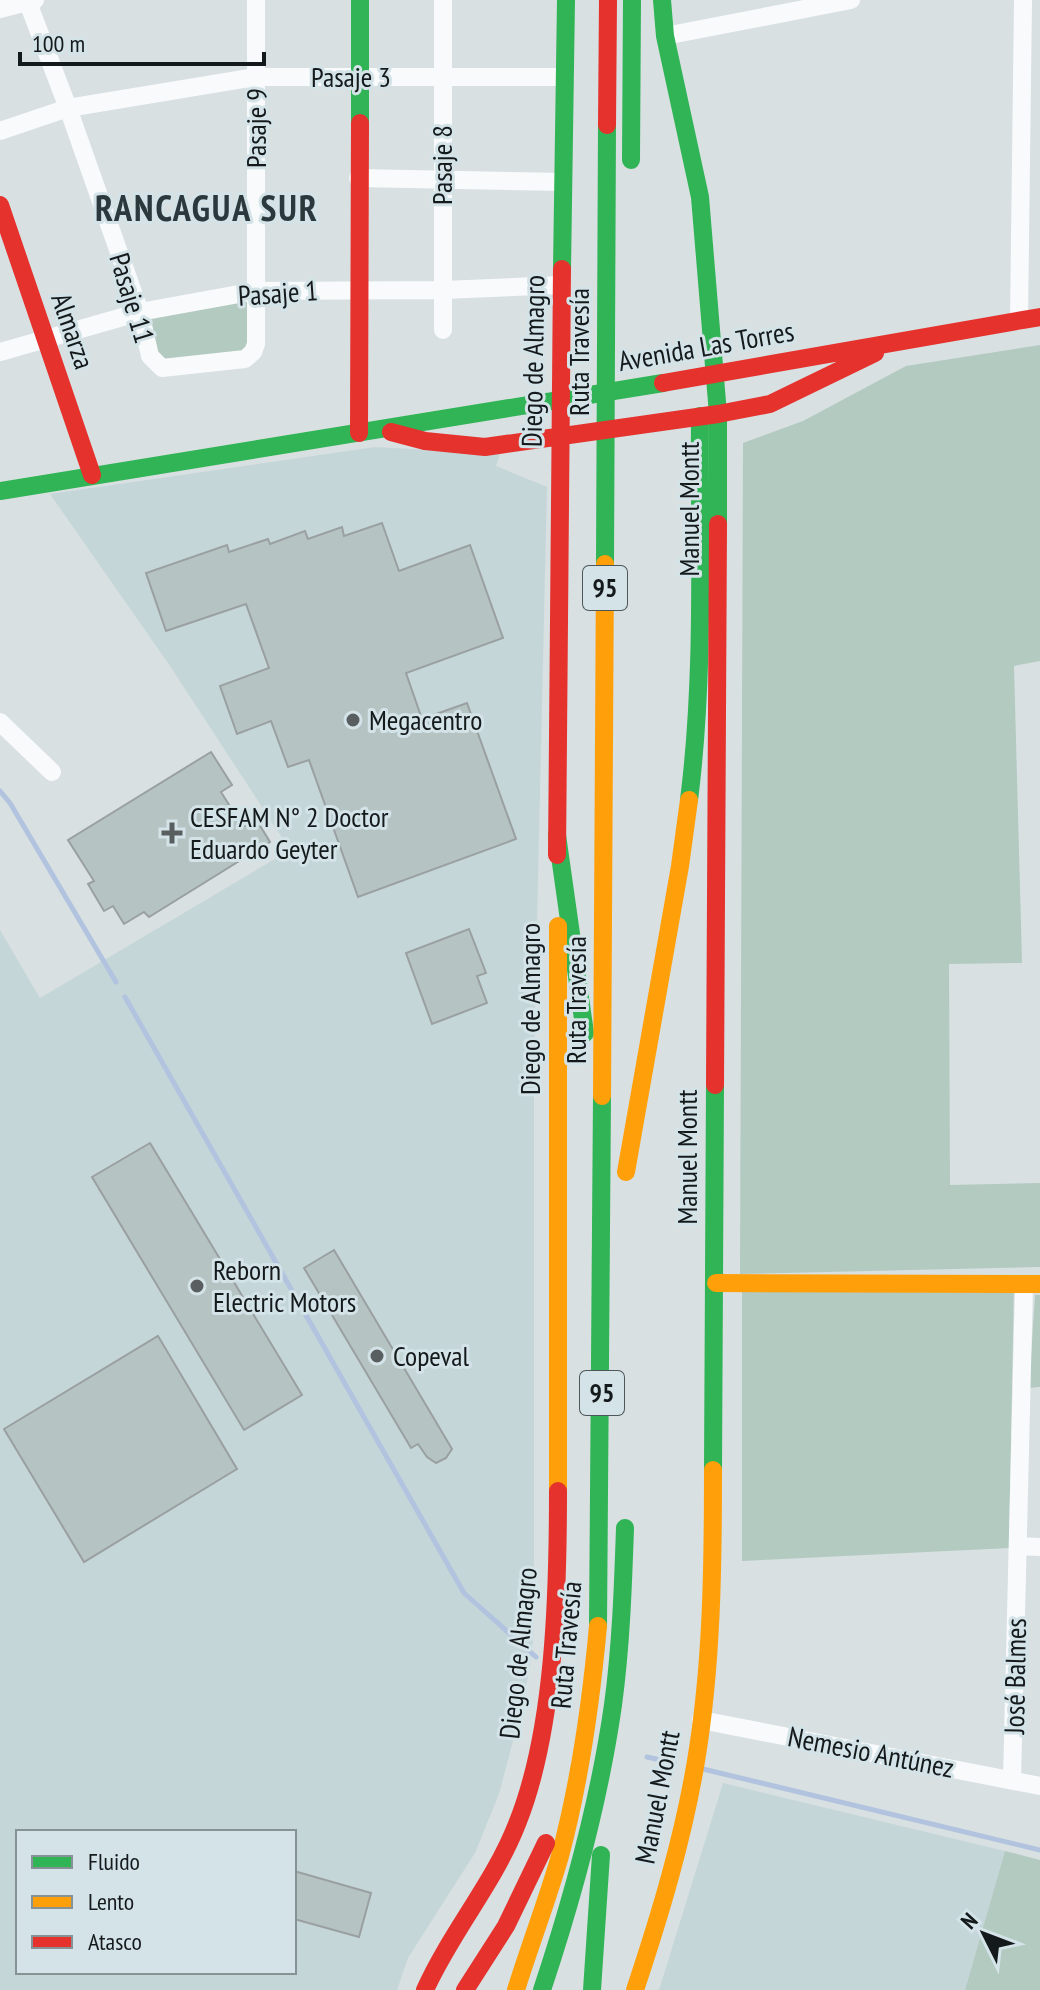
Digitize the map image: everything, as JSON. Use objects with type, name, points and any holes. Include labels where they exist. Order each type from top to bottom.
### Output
[{"type":"main road","points":[[359,433],[360,0]]},
{"type":"main road","name":"Diego de Almagro","points":[[425,1990],[455,1930],[499,1864],[521,1815],[537,1746],[555,1607],[558,1496],[557,835],[568,437],[562,285],[566,0]]},
{"type":"main road","name":"Ruta Travesía","points":[[516,1990],[555,1873],[583,1749],[596,1656],[600,1595],[608,0]]},
{"type":"main road","points":[[631,174],[632,0]]},
{"type":"main road","name":"Manuel Montt","points":[[635,1990],[676,1855],[693,1774],[707,1672],[713,1567],[716,1283],[709,315],[700,197],[665,36],[662,0]]},
{"type":"main road","name":"Almarza","points":[[0,205],[5,238],[46,338],[92,475]]},
{"type":"main road","name":"Avenida Las Torres","points":[[0,491],[670,382],[1040,317]]},
{"type":"main road","name":"Avenida Las Torres","points":[[379,429],[425,441],[485,447],[709,415],[770,404],[901,341]]},
{"type":"main road","name":"Ruta Travesía","points":[[630,364],[630,443]]},
{"type":"main road","name":"Ruta Travesía","points":[[627,1061],[626,1179],[680,866],[695,752],[709,415]]},
{"type":"main road","points":[[557,835],[574,942],[603,1176]]},
{"type":"main road","points":[[716,1283],[1032,1284]]},
{"type":"main road","name":"Ruta Travesía","points":[[542,1990],[578,1881],[608,1749],[622,1626],[625,1511]]},
{"type":"main road","points":[[465,1990],[494,1946],[522,1894],[554,1825],[583,1749]]},
{"type":"main road","points":[[592,1990],[596,1908],[607,1809],[608,1749]]},
{"type":"street","name":"Pasaje 9","points":[[253,352],[256,344],[256,0]]},
{"type":"street","name":"Pasaje 8","points":[[443,0],[443,330]]},
{"type":"street","points":[[665,36],[851,0]]},
{"type":"street","points":[[1019,321],[1023,0]]},
{"type":"street","points":[[0,9],[30,1]]},
{"type":"street","name":"Pasaje 11","points":[[30,1],[140,312],[150,356],[162,368],[245,359],[253,352]]},
{"type":"street","name":"Pasaje 3","points":[[0,131],[68,108],[256,77],[565,77]]},
{"type":"street","points":[[358,178],[563,182]]},
{"type":"street","name":"Pasaje 1","points":[[0,352],[140,312],[255,291],[443,290],[562,285]]},
{"type":"street","points":[[0,722],[52,772]]},
{"type":"street","name":"José Balmes","points":[[1012,1780],[1018,1546],[1032,1284]]},
{"type":"street","points":[[1018,1546],[1040,1547]]},
{"type":"street","name":"Nemesio Antúnez","points":[[701,1720],[1040,1786]]},
{"type":"shaded area","points":[[375,447],[500,454],[496,466],[547,487],[534,1054],[534,1631],[529,1673],[499,1794],[475,1853],[408,1958],[397,1990],[0,1990],[0,930],[40,998],[290,850],[170,666],[50,494]]},
{"type":"shaded area","points":[[723,1783],[1005,1851],[965,1990],[659,1990]]},
{"type":"green space","points":[[255,291],[253,352],[162,368],[140,312]]},
{"type":"green space","points":[[1040,345],[1040,661],[1014,666],[1022,963],[949,964],[950,1185],[1040,1183],[1040,1267],[740,1274],[743,443],[803,421],[906,366]]},
{"type":"green space","points":[[1014,1281],[1009,1548],[742,1561],[742,1287]]},
{"type":"green space","points":[[1035,1295],[1040,1295],[1040,1387],[1029,1388]]},
{"type":"green space","points":[[1005,1851],[1040,1860],[1040,1990],[965,1990]]},
{"type":"building","name":"Megacentro","points":[[382,523],[399,571],[470,545],[503,638],[406,673],[422,719],[467,703],[516,839],[358,897],[309,760],[288,767],[271,721],[237,734],[220,686],[269,668],[246,604],[166,631],[146,573],[227,545],[229,552],[268,539],[270,544],[305,531],[308,539],[342,527],[344,536]]},
{"type":"building","name":"CESFAM N° 2 Doctor Eduardo Geyter","points":[[211,752],[232,785],[221,792],[243,827],[256,819],[270,842],[149,917],[144,912],[124,924],[113,906],[104,911],[88,884],[94,881],[68,840]]},
{"type":"building","points":[[469,929],[486,973],[477,976],[487,1003],[432,1024],[406,953]]},
{"type":"building","name":"Reborn Electric Motors","points":[[150,1143],[302,1395],[244,1430],[92,1177]]},
{"type":"building","name":"Copeval","points":[[334,1250],[452,1449],[446,1458],[436,1463],[427,1457],[418,1444],[411,1448],[304,1268]]},
{"type":"building","points":[[158,1336],[237,1469],[84,1562],[4,1429]]},
{"type":"building","points":[[296,1872],[371,1893],[359,1937],[296,1920]]},
{"type":"waterway","points":[[0,791],[116,982]]},
{"type":"waterway","points":[[125,997],[464,1593],[536,1657]]},
{"type":"waterway","points":[[647,1757],[674,1763]]},
{"type":"waterway","points":[[703,1769],[1040,1850]]},
{"type":"traffic: fast","points":[[360,0],[360,123]]},
{"type":"traffic: fast","points":[[562,269],[566,0]]},
{"type":"traffic: fast","points":[[631,160],[632,0]]},
{"type":"traffic: fast","points":[[662,0],[665,36],[700,197],[718,414],[718,524]]},
{"type":"traffic: fast","points":[[605,564],[607,125]]},
{"type":"traffic: fast","points":[[0,491],[663,383]]},
{"type":"traffic: fast","points":[[689,800],[699,657],[700,416]]},
{"type":"traffic: fast","points":[[557,835],[585,1033]]},
{"type":"traffic: fast","points":[[713,1470],[715,1085]]},
{"type":"traffic: fast","points":[[598,1626],[602,1096]]},
{"type":"traffic: fast","points":[[542,1990],[584,1849],[607,1742],[618,1661],[625,1528]]},
{"type":"traffic: fast","points":[[592,1990],[601,1855]]},
{"type":"traffic: slow","points":[[602,1096],[605,564]]},
{"type":"traffic: slow","points":[[626,1172],[689,800]]},
{"type":"traffic: slow","points":[[558,926],[558,1491]]},
{"type":"traffic: slow","points":[[716,1283],[1040,1284]]},
{"type":"traffic: slow","points":[[635,1990],[670,1877],[696,1761],[708,1652],[713,1470]]},
{"type":"traffic: slow","points":[[516,1990],[567,1828],[584,1742],[598,1626]]},
{"type":"traffic: jam","points":[[607,125],[608,0]]},
{"type":"traffic: jam","points":[[359,433],[360,123]]},
{"type":"traffic: jam","points":[[0,205],[92,475]]},
{"type":"traffic: jam","points":[[557,855],[562,269]]},
{"type":"traffic: jam","points":[[663,383],[1040,317]]},
{"type":"traffic: jam","points":[[391,432],[425,441],[485,447],[718,414],[770,404],[875,353]]},
{"type":"traffic: jam","points":[[715,1085],[718,524]]},
{"type":"traffic: jam","points":[[425,1990],[508,1846],[530,1787],[547,1704],[552,1660],[558,1491]]},
{"type":"traffic: jam","points":[[465,1990],[506,1926],[546,1843]]},
{"type":"place","name":"Megacentro","points":[[353,720]]},
{"type":"place","name":"CESFAM N° 2 Doctor Eduardo Geyter","points":[[172,833]]},
{"type":"place","name":"Reborn Electric Motors","points":[[197,1286]]},
{"type":"place","name":"Copeval","points":[[377,1356]]},
{"type":"district","name":"RANCAGUA SUR","points":[[207,208]]}]
